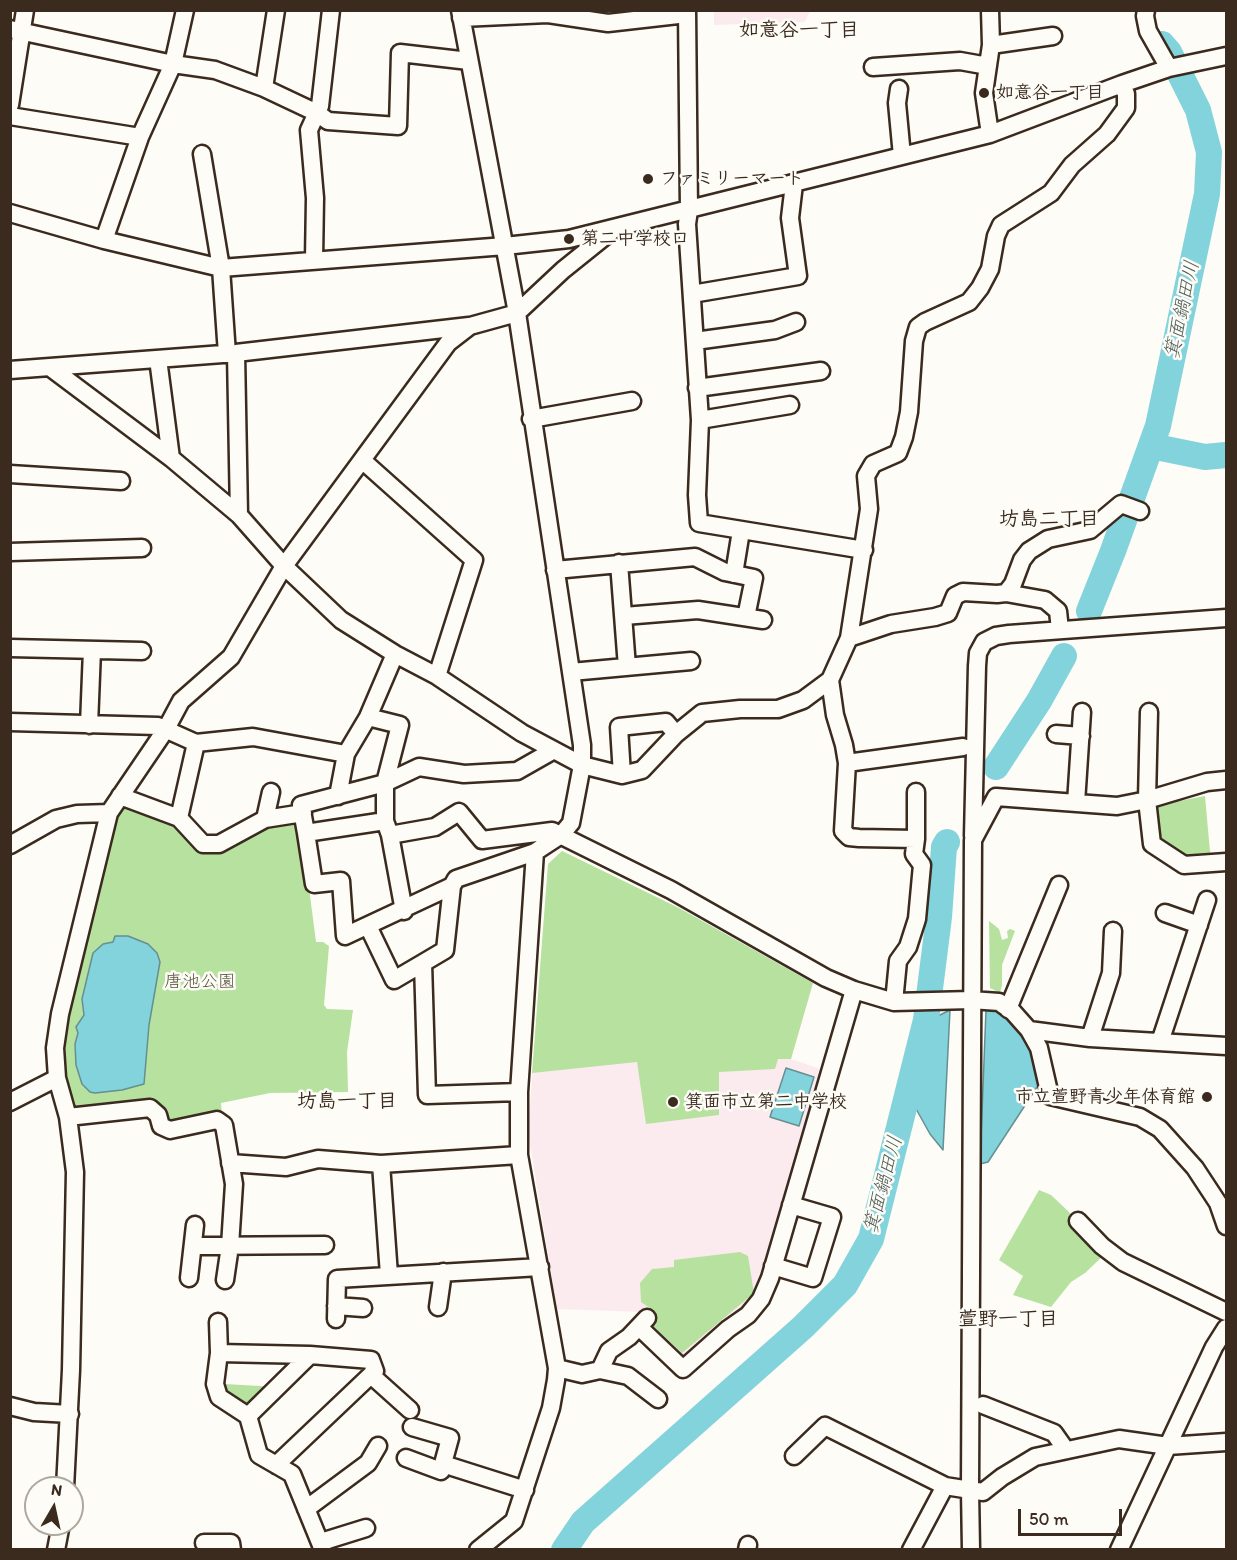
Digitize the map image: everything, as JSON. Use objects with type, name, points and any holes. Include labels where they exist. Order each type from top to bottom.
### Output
[{"type":"street","points":[[10,105],[16,30],[26,10]]},
{"type":"street","points":[[104,240],[140,137],[173,64],[185,10]]},
{"type":"street","points":[[264,88],[276,10]]},
{"type":"street","points":[[314,261],[315,198],[309,130],[320,106],[331,10]]},
{"type":"street","points":[[990,10],[991,45],[984,93],[990,134]]},
{"type":"street","points":[[1146,10],[1148,31],[1176,67]]},
{"type":"street","points":[[368,926],[394,980],[445,950],[452,886],[456,879],[535,852],[561,835],[571,823],[582,765],[582,745],[531,419],[517,313],[460,14],[548,14],[608,23],[687,12],[689,210],[687,224],[700,420],[697,495],[699,523],[864,550]]},
{"type":"street","points":[[16,30],[173,64],[215,70],[264,88],[328,121],[398,126],[400,53],[469,61]]},
{"type":"street","points":[[991,45],[1053,36]]},
{"type":"street","points":[[10,213],[104,240],[221,268],[569,239],[990,134],[1122,84],[1176,67],[1227,56]]},
{"type":"street","points":[[873,67],[960,61],[988,66]]},
{"type":"street","points":[[51,368],[171,458],[239,515],[284,566],[341,620],[395,654],[437,676],[522,733],[582,765],[622,775],[642,770],[676,734],[702,713],[740,709],[778,709],[803,700],[830,680],[849,638],[869,509],[866,476],[873,464],[898,453],[904,437],[909,412],[914,341],[918,327],[969,302],[990,269],[996,236],[1001,225],[1051,193],[1072,165],[1107,134],[1126,108],[1126,94],[1122,84]]},
{"type":"street","points":[[899,89],[897,102],[902,156]]},
{"type":"street","points":[[10,116],[140,137]]},
{"type":"street","points":[[202,154],[221,268],[232,354],[239,515]]},
{"type":"street","points":[[692,294],[798,276],[790,218],[794,184]]},
{"type":"street","points":[[10,370],[232,354],[470,326],[517,313],[563,270],[614,229]]},
{"type":"street","points":[[694,341],[775,330],[796,322]]},
{"type":"street","points":[[66,1476],[70,1414],[75,1172],[68,1117],[57,1078],[55,1048],[60,1014],[109,813],[166,729],[181,701],[231,657],[284,566],[448,343],[470,326]]},
{"type":"street","points":[[158,359],[171,458]]},
{"type":"street","points":[[697,388],[821,371]]},
{"type":"street","points":[[531,419],[632,401]]},
{"type":"street","points":[[700,420],[790,405]]},
{"type":"street","points":[[362,460],[474,560],[437,676]]},
{"type":"street","points":[[10,474],[121,481]]},
{"type":"street","points":[[1006,593],[1013,584],[1022,560],[1029,550],[1047,539],[1090,530],[1121,504],[1133,509]]},
{"type":"street","points":[[734,574],[741,531]]},
{"type":"street","points":[[10,552],[142,548]]},
{"type":"street","points":[[555,570],[695,557],[725,572],[754,578],[754,618],[698,610],[624,616]]},
{"type":"street","points":[[619,563],[627,667]]},
{"type":"street","points":[[849,638],[891,624],[935,618],[948,613],[956,596],[963,592],[1006,593],[1045,600],[1058,612],[1060,630]]},
{"type":"street","points":[[971,1550],[971,1000],[978,653],[984,642],[996,636],[1227,618]]},
{"type":"street","points":[[10,648],[142,651]]},
{"type":"street","points":[[88,725],[92,650]]},
{"type":"street","points":[[338,796],[346,754],[368,717],[395,654]]},
{"type":"street","points":[[571,672],[692,661]]},
{"type":"street","points":[[830,680],[835,716],[847,763],[843,831],[849,837],[916,839]]},
{"type":"street","points":[[1076,803],[1082,712]]},
{"type":"street","points":[[1149,712],[1147,800],[1152,844],[1184,865],[1227,862]]},
{"type":"street","points":[[368,717],[400,725],[385,783],[387,828],[404,911]]},
{"type":"street","points":[[10,722],[158,726],[196,743],[253,737],[346,754]]},
{"type":"street","points":[[622,775],[619,727],[666,722],[676,734]]},
{"type":"street","points":[[1056,734],[1081,736]]},
{"type":"street","points":[[179,818],[196,743]]},
{"type":"street","points":[[847,763],[963,747]]},
{"type":"street","points":[[452,886],[404,911],[345,936],[341,881],[314,884],[302,805],[385,783],[420,767],[464,774],[517,771],[554,750]]},
{"type":"street","points":[[973,840],[996,797],[1117,806],[1147,800],[1207,782],[1227,780]]},
{"type":"street","points":[[266,819],[271,792]]},
{"type":"street","points":[[894,1002],[898,961],[908,947],[917,919],[921,866],[914,854],[916,792]]},
{"type":"street","points":[[120,796],[179,818],[203,844],[219,844],[266,819],[303,813]]},
{"type":"street","points":[[306,833],[435,827],[459,812],[482,840],[552,831],[671,890],[826,978],[854,990],[894,1002],[971,1000],[999,1002],[1029,1030],[1040,1048],[1050,1096],[1140,1117],[1160,1129],[1195,1168],[1218,1203],[1227,1226]]},
{"type":"street","points":[[10,845],[56,819],[77,814],[109,813]]},
{"type":"street","points":[[478,1550],[514,1521],[551,1408],[557,1368],[519,1155],[519,1092],[535,852]]},
{"type":"street","points":[[1008,1009],[1059,885]]},
{"type":"street","points":[[1160,1042],[1208,900]]},
{"type":"street","points":[[1166,914],[1199,925]]},
{"type":"street","points":[[1090,1038],[1111,973],[1113,931]]},
{"type":"street","points":[[423,963],[427,1095],[519,1092]]},
{"type":"street","points":[[600,1370],[609,1351],[629,1337],[643,1323],[683,1369],[728,1329],[748,1315],[760,1299],[773,1266],[854,990]]},
{"type":"street","points":[[1029,1030],[1090,1038],[1227,1046]]},
{"type":"street","points":[[10,1102],[57,1078]]},
{"type":"street","points":[[68,1117],[150,1108],[158,1115],[161,1126],[170,1131],[217,1120],[224,1125],[234,1184],[225,1280]]},
{"type":"street","points":[[230,1163],[286,1167],[318,1159],[381,1164],[519,1155]]},
{"type":"street","points":[[381,1164],[389,1275]]},
{"type":"street","points":[[773,1266],[813,1278],[832,1217],[791,1205]]},
{"type":"street","points":[[1078,1221],[1102,1246],[1123,1262],[1227,1312]]},
{"type":"street","points":[[189,1278],[195,1225]]},
{"type":"street","points":[[193,1245],[326,1245]]},
{"type":"street","points":[[363,1308],[336,1313],[337,1279],[540,1267]]},
{"type":"street","points":[[438,1307],[443,1272]]},
{"type":"street","points":[[218,1322],[219,1353],[215,1384],[219,1397],[248,1416],[259,1455],[292,1474],[322,1546],[366,1528]]},
{"type":"street","points":[[1119,1550],[1214,1347],[1227,1328]]},
{"type":"street","points":[[219,1353],[310,1355],[371,1360],[375,1371],[276,1465]]},
{"type":"street","points":[[248,1416],[310,1355]]},
{"type":"street","points":[[557,1368],[582,1374],[600,1370],[628,1376],[658,1399]]},
{"type":"street","points":[[371,1375],[410,1410]]},
{"type":"street","points":[[983,1405],[1054,1433],[1066,1450]]},
{"type":"street","points":[[10,1406],[34,1412],[70,1414]]},
{"type":"street","points":[[794,1456],[825,1426],[945,1486],[983,1492],[1002,1477],[1035,1457],[1119,1438],[1168,1446],[1227,1442]]},
{"type":"street","points":[[406,1458],[441,1471],[450,1438],[412,1427]]},
{"type":"street","points":[[306,1509],[374,1466],[378,1446]]},
{"type":"street","points":[[442,1464],[525,1490]]},
{"type":"street","points":[[910,1550],[945,1486]]},
{"type":"street","points":[[204,1543],[231,1543],[232,1550]]},
{"type":"shaded area","points":[[714,10],[810,11],[805,22],[714,25]]},
{"type":"shaded area","name":"箕面市立第二中学校","points":[[562,851],[679,908],[813,983],[791,1059],[826,1071],[766,1276],[749,1307],[685,1359],[679,1358],[650,1332],[642,1312],[557,1309],[528,1132],[548,864]]},
{"type":"green space","points":[[1205,796],[1211,863],[1185,863],[1152,844],[1153,806]]},
{"type":"green space","name":"唐池公園","points":[[124,806],[174,822],[196,843],[256,830],[293,818],[301,826],[316,942],[323,942],[329,946],[324,1005],[327,1009],[353,1010],[347,1052],[348,1092],[270,1093],[221,1103],[222,1115],[171,1128],[165,1116],[90,1112],[74,1108],[63,1077],[62,1028],[118,807]]},
{"type":"green space","points":[[562,851],[679,908],[813,983],[791,1059],[778,1059],[775,1069],[719,1072],[719,1115],[646,1124],[637,1062],[532,1073],[548,864]]},
{"type":"green space","points":[[989,921],[999,929],[1002,940],[1008,938],[1007,931],[1010,929],[1015,931],[1002,965],[1000,993],[990,988]]},
{"type":"green space","points":[[1039,1190],[1051,1195],[1069,1212],[1076,1225],[1105,1254],[1085,1273],[1071,1282],[1051,1307],[1013,1295],[1023,1276],[999,1260]]},
{"type":"green space","points":[[740,1252],[748,1256],[754,1293],[682,1353],[652,1325],[654,1311],[641,1302],[640,1283],[652,1269],[674,1267],[674,1260]]},
{"type":"green space","points":[[225,1384],[276,1387],[250,1407],[226,1392]]},
{"type":"water","points":[[115,936],[128,936],[148,944],[157,953],[160,962],[149,1025],[144,1084],[122,1090],[95,1093],[90,1092],[82,1084],[76,1065],[75,1044],[78,1033],[76,1027],[84,1015],[82,999],[93,953],[103,944],[113,942]]},
{"type":"water","points":[[950,1010],[943,1150],[930,1134],[915,1107],[938,1016]]},
{"type":"water","points":[[986,1010],[994,1010],[1003,1015],[1025,1041],[1032,1056],[1036,1056],[1039,1084],[988,1162],[980,1164]]},
{"type":"water","points":[[786,1068],[814,1077],[799,1126],[770,1117]]},
{"type":"waterway","name":"箕面鍋田川","points":[[1089,611],[1158,426],[1207,194],[1209,152],[1198,110],[1169,52],[1162,44]]},
{"type":"waterway","points":[[1151,446],[1205,457],[1226,455]]},
{"type":"waterway","name":"箕面鍋田川","points":[[996,767],[1039,701],[1064,656]]},
{"type":"waterway","name":"箕面鍋田川","points":[[564,1550],[583,1522],[803,1327],[845,1285],[871,1239],[926,1020],[939,917],[944,847],[947,842]]},
{"type":"place","name":"如意谷一丁目","points":[[984,93]]},
{"type":"place","name":"ファミリーマート","points":[[648,179]]},
{"type":"place","name":"第二中学校口","points":[[569,239]]},
{"type":"place","name":"市立萱野青少年体育館","points":[[1207,1097]]},
{"type":"place","name":"箕面市立第二中学校","points":[[673,1102]]},
{"type":"district","name":"如意谷一丁目","points":[[799,31]]},
{"type":"district","name":"坊島二丁目","points":[[1049,520]]},
{"type":"district","name":"坊島一丁目","points":[[347,1102]]},
{"type":"district","name":"萱野一丁目","points":[[1008,1320]]}]
